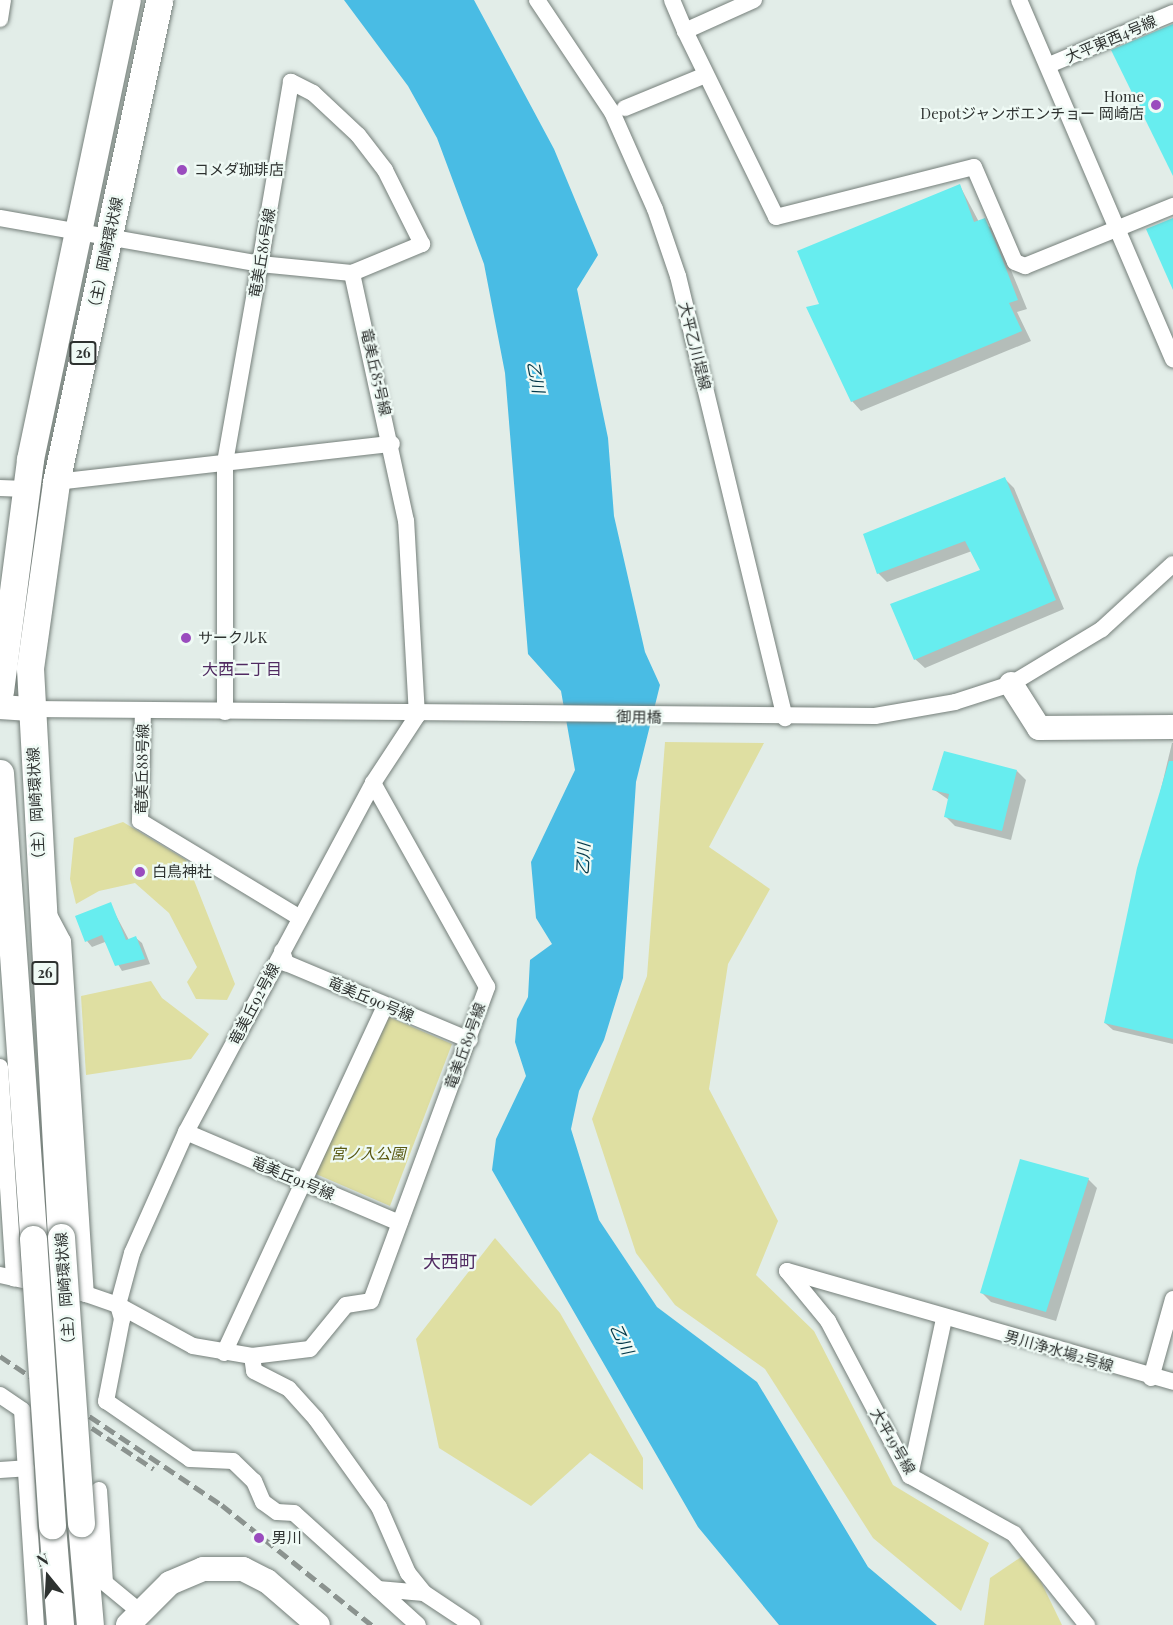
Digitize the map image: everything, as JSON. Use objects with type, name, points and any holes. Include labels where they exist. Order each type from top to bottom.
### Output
[{"type":"main road","name":"（主）岡崎環状線","points":[[0,691],[13,489],[82,232],[127,0]]},
{"type":"main road","name":"（主）岡崎環状線","points":[[90,1625],[61,1237],[30,709],[41,571],[56,482],[159,0]]},
{"type":"main road","name":"（主）岡崎環状線","points":[[0,772],[5,911],[33,1239],[60,1625]]},
{"type":"street","points":[[0,19],[3,0]]},
{"type":"street","name":"大平乙川堤線","points":[[537,0],[612,112],[663,231],[785,718]]},
{"type":"street","points":[[672,0],[703,76],[782,220],[967,166],[975,167],[1018,266],[1173,206]]},
{"type":"street","points":[[685,31],[754,0]]},
{"type":"street","points":[[1019,0],[1049,65],[1173,359]]},
{"type":"street","name":"大平東西4号線","points":[[1049,65],[1173,13]]},
{"type":"street","points":[[624,108],[703,76]]},
{"type":"street","name":"竜美丘86号線","points":[[225,712],[225,462],[291,82],[313,93],[358,135],[385,170],[422,244],[352,273]]},
{"type":"street","points":[[0,218],[260,264],[352,273]]},
{"type":"street","name":"竜美丘85号線","points":[[352,273],[392,444],[414,617],[417,716]]},
{"type":"street","points":[[56,482],[392,444]]},
{"type":"street","name":"御用橋","points":[[30,709],[417,716],[785,718],[875,716],[955,702],[1011,684],[1102,629],[1173,564]]},
{"type":"street","points":[[1011,684],[1039,728],[1173,727]]},
{"type":"street","points":[[0,707],[30,709]]},
{"type":"street","name":"竜美丘88号線","points":[[143,711],[140,821],[300,918]]},
{"type":"street","name":"竜美丘92号線","points":[[378,1589],[294,1513],[277,1512],[263,1502],[254,1481],[232,1461],[190,1459],[106,1401],[122,1319],[118,1305],[132,1253],[186,1132],[373,783],[417,716]]},
{"type":"street","name":"竜美丘89号線","points":[[252,1356],[310,1349],[346,1305],[371,1301],[487,987],[373,783]]},
{"type":"street","points":[[40,898],[63,941],[86,1294]]},
{"type":"street","name":"竜美丘90号線","points":[[282,951],[286,963],[469,1040]]},
{"type":"street","points":[[224,1353],[385,1006]]},
{"type":"street","points":[[0,1067],[7,1277],[86,1294],[118,1305],[193,1346],[252,1356],[254,1371],[289,1389],[322,1428],[379,1507],[408,1573],[424,1593],[472,1625]]},
{"type":"street","name":"竜美丘91号線","points":[[186,1132],[399,1223]]},
{"type":"street","name":"男川浄水場2号線","points":[[787,1271],[944,1319],[1151,1378],[1173,1382]]},
{"type":"street","name":"大平19号線","points":[[787,1271],[828,1321],[910,1476],[1014,1534],[1087,1625]]},
{"type":"street","points":[[1151,1378],[1173,1299]]},
{"type":"street","points":[[910,1476],[944,1319]]},
{"type":"street","points":[[0,1395],[22,1410],[36,1625]]},
{"type":"street","points":[[0,1470],[26,1468]]},
{"type":"street","points":[[99,1490],[105,1583],[134,1618],[170,1583],[192,1574],[243,1569],[267,1581],[318,1625]]},
{"type":"street","points":[[378,1589],[424,1593]]},
{"type":"street","points":[[378,1589],[418,1625]]},
{"type":"green space","points":[[665,742],[764,743],[709,847],[770,889],[728,964],[709,1089],[778,1221],[756,1275],[814,1331],[893,1485],[989,1543],[961,1611],[873,1538],[765,1369],[675,1305],[636,1253],[592,1119],[647,976]]},
{"type":"green space","points":[[123,822],[186,860],[235,984],[227,1000],[196,999],[187,982],[197,967],[169,913],[135,883],[99,891],[76,904],[70,879],[74,838]]},
{"type":"green space","points":[[151,981],[162,998],[209,1034],[191,1059],[86,1075],[81,996]]},
{"type":"green space","name":"宮ノ入公園","points":[[389,1017],[452,1044],[390,1206],[316,1174]]},
{"type":"green space","points":[[495,1238],[560,1313],[643,1458],[643,1490],[590,1453],[531,1506],[439,1448],[416,1339]]},
{"type":"green space","points":[[1027,1553],[1062,1625],[984,1625],[990,1578]]},
{"type":"water","name":"乙川","points":[[344,0],[474,0],[554,149],[598,255],[577,289],[608,438],[614,516],[645,652],[660,685],[636,782],[623,978],[604,1040],[579,1091],[571,1129],[599,1220],[657,1307],[757,1382],[868,1567],[937,1625],[779,1625],[698,1527],[492,1170],[496,1139],[526,1076],[515,1042],[517,1019],[528,997],[530,960],[552,944],[536,918],[531,862],[575,770],[561,691],[528,654],[505,373],[484,264],[437,138],[408,86]]},
{"type":"building","name":"Home Depotジャンボエンチョー 岡崎店","points":[[1173,24],[1173,176],[1111,50]]},
{"type":"building","points":[[960,184],[974,222],[985,218],[1000,253],[1018,300],[1009,303],[1022,331],[851,402],[806,307],[819,304],[797,251]]},
{"type":"building","points":[[1173,218],[1173,290],[1146,229]]},
{"type":"building","points":[[1005,477],[1056,600],[914,660],[890,604],[980,570],[965,541],[877,574],[863,534]]},
{"type":"building","points":[[944,751],[1017,770],[1002,831],[944,817],[949,794],[932,790]]},
{"type":"building","points":[[1169,761],[1173,761],[1173,1039],[1104,1023],[1137,868]]},
{"type":"building","points":[[111,902],[126,940],[136,936],[145,959],[115,966],[102,935],[85,942],[75,916]]},
{"type":"building","points":[[1020,1159],[1089,1178],[1046,1312],[980,1293]]},
{"type":"railway","points":[[0,1356],[222,1505],[372,1625]]},
{"type":"railway","points":[[32,1388],[154,1469]]},
{"type":"place","name":"Home Depotジャンボエンチョー 岡崎店","points":[[1156,105]]},
{"type":"place","name":"コメダ珈琲店","points":[[182,170]]},
{"type":"place","name":"サークルK","points":[[186,638]]},
{"type":"place","name":"白鳥神社","points":[[140,872]]},
{"type":"place","name":"男川","points":[[259,1538]]},
{"type":"district","name":"大西二丁目","points":[[242,669]]},
{"type":"district","name":"大西町","points":[[450,1261]]}]
